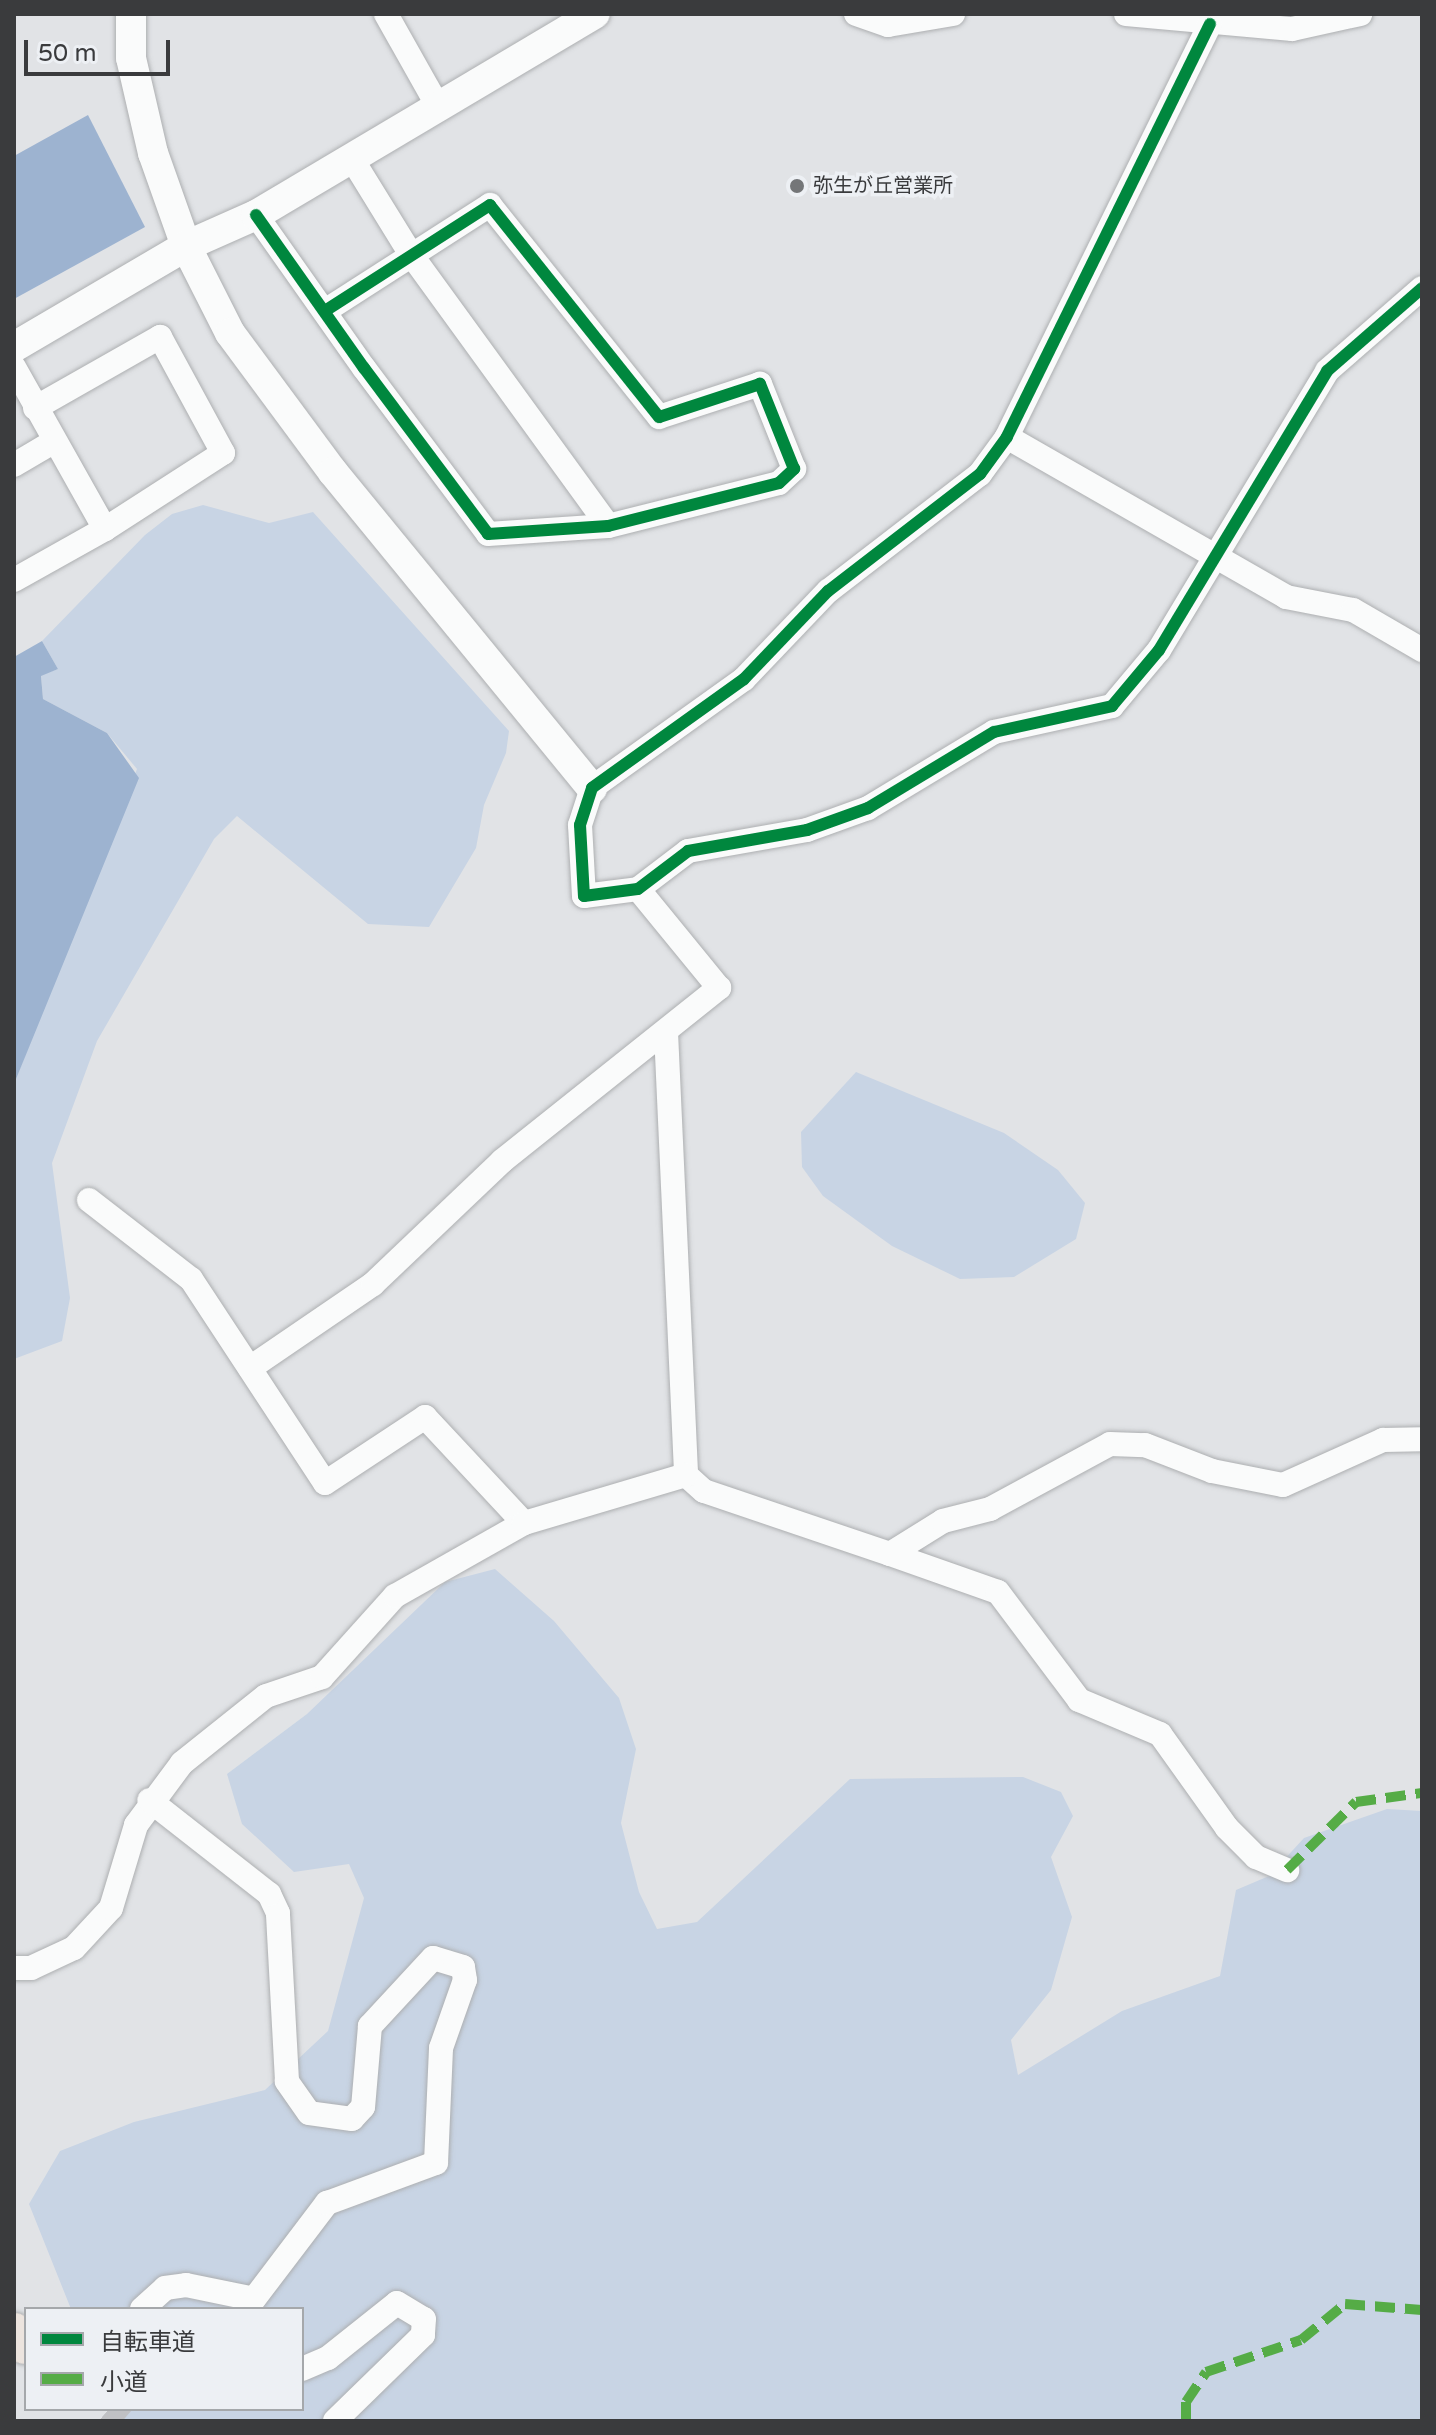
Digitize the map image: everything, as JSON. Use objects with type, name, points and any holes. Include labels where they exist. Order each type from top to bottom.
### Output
[{"type":"street","points":[[131,14],[131,58],[186,246],[230,333],[333,472],[592,788]]},
{"type":"street","points":[[131,58],[139,14]]},
{"type":"street","points":[[386,14],[439,108]]},
{"type":"street","points":[[14,347],[186,246],[256,215],[595,14]]},
{"type":"street","points":[[856,14],[888,25],[953,14]]},
{"type":"street","points":[[1126,14],[1292,29],[1360,14]]},
{"type":"street","points":[[1210,24],[1007,437],[980,474],[828,591],[744,679],[592,788],[580,825],[584,896],[638,889],[688,851],[807,830],[868,808],[994,732],[1112,706],[1152,660],[1327,371],[1422,288]]},
{"type":"street","points":[[352,159],[410,253],[608,526]]},
{"type":"street","points":[[256,215],[325,311],[488,534],[608,526],[779,483],[794,469],[760,384],[659,417],[490,205],[410,253],[325,311]]},
{"type":"street","points":[[14,580],[105,529],[223,453],[160,337],[35,408]]},
{"type":"street","points":[[14,367],[53,442],[105,529]]},
{"type":"street","points":[[1007,437],[1286,597],[1353,610],[1422,650]]},
{"type":"street","points":[[14,465],[53,442]]},
{"type":"street","points":[[250,1368],[373,1284],[502,1161],[719,988],[638,889]]},
{"type":"street","points":[[666,1032],[686,1475],[704,1491],[998,1592],[1079,1700],[1160,1734],[1227,1828],[1256,1857],[1287,1870]]},
{"type":"street","points":[[89,1200],[191,1279],[325,1483],[425,1417],[524,1523]]},
{"type":"street","points":[[890,1554],[943,1521],[990,1509],[1110,1444],[1145,1445],[1212,1471],[1283,1485],[1383,1440],[1422,1439]]},
{"type":"street","points":[[14,1968],[31,1968],[74,1948],[111,1908],[149,1800],[243,1712],[322,1677],[395,1596],[524,1523],[686,1475]]},
{"type":"street","points":[[144,2307],[165,2288],[186,2285],[254,2299],[327,2203],[436,2163],[441,2048],[465,1980],[463,1967],[433,1958],[370,2026],[363,2107],[352,2119],[309,2113],[287,2081],[278,1913],[269,1894],[149,1800]]},
{"type":"street","points":[[304,2368],[397,2303],[424,2319],[423,2335],[335,2421]]},
{"type":"shaded area","points":[[203,505],[269,523],[313,512],[509,731],[506,753],[484,805],[476,848],[429,927],[368,924],[237,816],[214,839],[97,1041],[52,1163],[70,1298],[62,1341],[14,1359],[14,1084],[137,769],[107,733],[43,699],[41,675],[58,669],[42,641],[145,535],[172,514]]},
{"type":"shaded area","points":[[856,1072],[1004,1133],[1058,1170],[1085,1203],[1076,1239],[1014,1277],[960,1279],[892,1246],[823,1196],[802,1167],[801,1132]]},
{"type":"shaded area","points":[[495,1569],[554,1621],[619,1698],[636,1749],[621,1823],[639,1892],[657,1929],[697,1922],[850,1779],[1023,1777],[1061,1792],[1073,1816],[1051,1857],[1072,1917],[1051,1990],[1011,2040],[1018,2075],[1122,2011],[1220,1976],[1236,1890],[1269,1876],[1304,1838],[1387,1809],[1422,1811],[1422,2421],[103,2421],[111,2411],[304,2411],[304,2307],[70,2307],[29,2204],[60,2151],[134,2122],[265,2090],[328,2031],[364,1898],[349,1864],[294,1872],[242,1824],[227,1774],[307,1714],[445,1582]]},
{"type":"water","points":[[88,115],[145,227],[14,299],[14,156]]},
{"type":"water","points":[[42,641],[58,669],[41,676],[43,699],[107,733],[139,778],[14,1084],[14,657]]},
{"type":"tunnel","points":[[111,2411],[123,2421]]},
{"type":"marked path","points":[[1287,1870],[1356,1802],[1422,1793]]},
{"type":"marked path","points":[[1186,2421],[1186,2402],[1206,2372],[1301,2340],[1345,2304],[1422,2310]]},
{"type":"cycle path","points":[[1210,24],[1007,437],[980,474],[828,591],[744,679],[592,788],[580,825],[584,896],[638,889],[688,851],[807,830],[868,808],[994,732],[1112,706],[1159,650],[1327,371],[1422,288]]},
{"type":"cycle path","points":[[256,215],[364,368],[488,534],[608,526],[779,483],[794,469],[760,384],[659,417],[490,205],[325,311]]},
{"type":"place","name":"弥生が丘営業所","points":[[797,186]]}]
